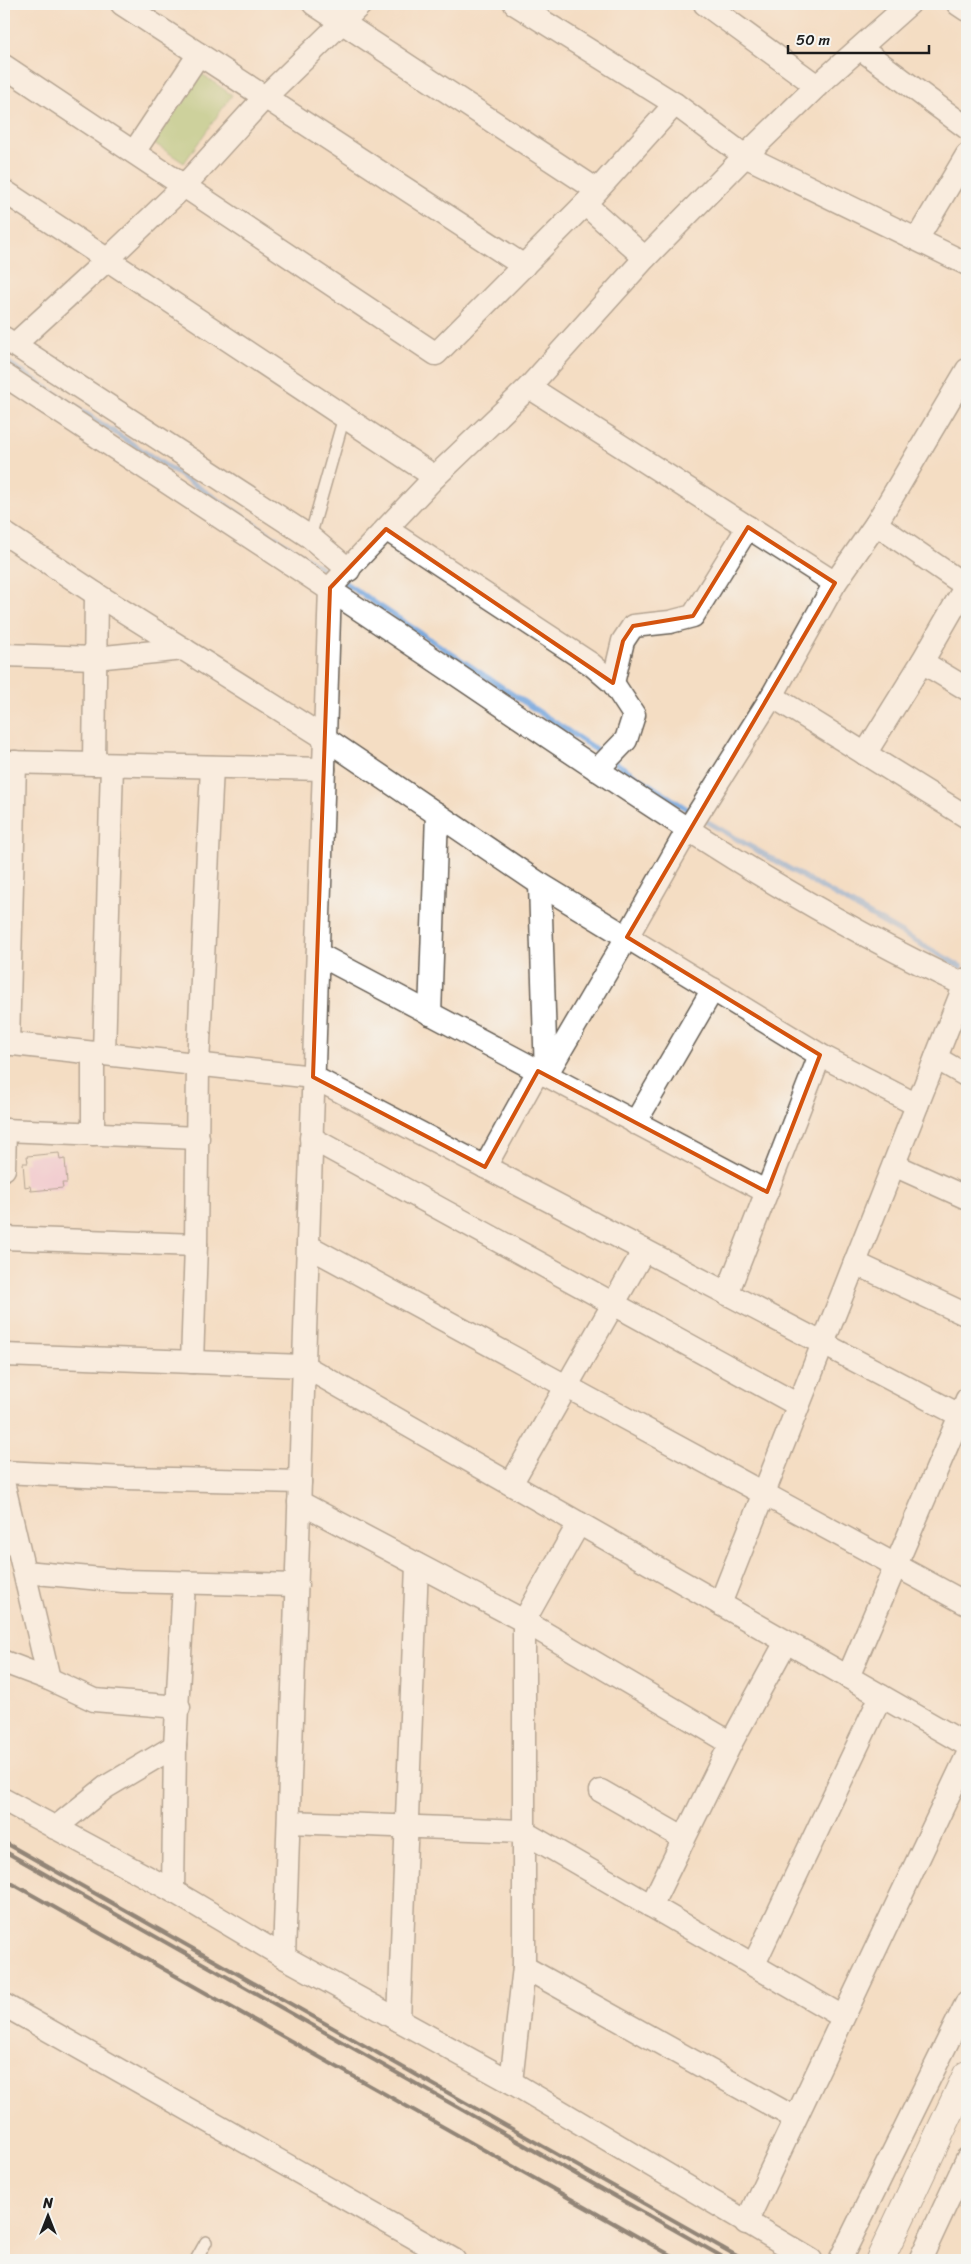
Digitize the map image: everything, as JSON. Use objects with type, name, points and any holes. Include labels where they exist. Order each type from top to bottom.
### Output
[{"type":"street","points":[[122,4],[524,266]]},
{"type":"street","points":[[314,4],[591,197],[646,258]]},
{"type":"street","points":[[348,570],[310,537],[9,341],[107,260],[184,186],[265,97],[361,4]]},
{"type":"street","points":[[515,4],[675,104],[745,156],[967,264]]},
{"type":"street","points":[[705,4],[817,86]]},
{"type":"street","points":[[958,4],[967,10]]},
{"type":"street","points":[[284,1957],[330,588],[435,477],[529,387],[646,258],[745,156],[817,86],[861,48],[896,8]]},
{"type":"street","points":[[861,48],[967,128]]},
{"type":"street","points":[[134,152],[200,54]]},
{"type":"street","points":[[4,66],[436,354],[591,197],[675,104]]},
{"type":"street","points":[[917,239],[967,155]]},
{"type":"street","points":[[4,191],[435,477]]},
{"type":"street","points":[[485,1167],[627,937],[687,831],[772,696],[836,583],[876,524],[967,373]]},
{"type":"street","points":[[4,375],[330,588],[687,831],[874,941],[966,984],[720,1604]]},
{"type":"street","points":[[529,387],[836,583]]},
{"type":"street","points":[[865,754],[922,662],[966,585],[876,524]]},
{"type":"street","points":[[613,683],[623,641],[633,626],[670,622],[692,616],[748,527]]},
{"type":"street","points":[[386,529],[591,664],[613,683],[634,715],[626,740],[597,770]]},
{"type":"street","points":[[4,533],[96,594],[325,738],[540,884],[820,1054],[917,1105]]},
{"type":"street","points":[[93,1134],[98,1054],[103,764],[95,658],[96,594]]},
{"type":"street","points":[[4,656],[95,658],[184,649]]},
{"type":"street","points":[[922,662],[967,690]]},
{"type":"street","points":[[772,696],[967,817]]},
{"type":"street","points":[[324,769],[9,762],[6,1043],[313,1077],[822,1345],[965,1411],[848,1677]]},
{"type":"street","points":[[192,1362],[196,1244],[198,1064],[212,767]]},
{"type":"street","points":[[430,1014],[437,814]]},
{"type":"street","points":[[540,884],[542,1073]]},
{"type":"street","points":[[318,954],[768,1192]]},
{"type":"street","points":[[635,1122],[713,989]]},
{"type":"street","points":[[727,1294],[820,1054]]},
{"type":"street","points":[[936,1058],[967,1076]]},
{"type":"street","points":[[4,1169],[4,1130],[198,1138]]},
{"type":"street","points":[[312,1138],[798,1406]]},
{"type":"street","points":[[894,1165],[967,1198]]},
{"type":"street","points":[[4,1238],[196,1244]]},
{"type":"street","points":[[308,1246],[967,1604]]},
{"type":"street","points":[[511,1484],[644,1250]]},
{"type":"street","points":[[855,1263],[967,1315]]},
{"type":"street","points":[[4,1355],[304,1366],[967,1746],[746,2223]]},
{"type":"street","points":[[4,1472],[126,1478],[300,1492],[417,1565],[524,1621],[731,1743]]},
{"type":"street","points":[[4,1486],[50,1679]]},
{"type":"street","points":[[511,2082],[524,1967],[522,1831],[524,1621],[579,1523]]},
{"type":"street","points":[[399,2020],[417,1565]]},
{"type":"street","points":[[25,1572],[123,1581],[297,1584]]},
{"type":"street","points":[[173,1891],[175,1746],[184,1583]]},
{"type":"street","points":[[651,1906],[731,1743],[786,1642]]},
{"type":"street","points":[[4,1662],[50,1679],[94,1700],[178,1706]]},
{"type":"street","points":[[754,1964],[881,1696]]},
{"type":"street","points":[[55,1828],[106,1787],[175,1746]]},
{"type":"street","points":[[600,1791],[683,1838]]},
{"type":"street","points":[[4,1800],[173,1891],[284,1957],[511,2082],[811,2260]]},
{"type":"street","points":[[289,1822],[522,1831],[843,2017]]},
{"type":"street","points":[[524,1967],[795,2118]]},
{"type":"street","points":[[840,2260],[967,2002]]},
{"type":"street","points":[[4,2005],[454,2260]]},
{"type":"street","points":[[880,2260],[967,2075]]},
{"type":"street","points":[[920,2260],[967,2159]]},
{"type":"lane","points":[[310,537],[344,417]]},
{"type":"lane","points":[[196,2260],[206,2242]]},
{"type":"highlighted area","points":[[748,527],[835,583],[627,937],[820,1055],[767,1192],[538,1071],[485,1167],[313,1077],[330,588],[386,529],[613,683],[623,641],[633,626],[693,616]]},
{"type":"green space","points":[[196,70],[232,95],[184,163],[148,139]]},
{"type":"building","points":[[59,1153],[60,1160],[65,1159],[67,1183],[62,1183],[63,1188],[31,1191],[30,1186],[25,1187],[23,1163],[28,1163],[27,1156]]},
{"type":"waterway","points":[[4,360],[334,576]]},
{"type":"waterway","points":[[342,581],[601,753]]},
{"type":"waterway","points":[[616,763],[690,811]]},
{"type":"waterway","points":[[704,820],[961,967]]},
{"type":"railway","points":[[4,1842],[744,2260]]},
{"type":"railway","points":[[4,1851],[728,2260]]},
{"type":"railway","points":[[4,1879],[679,2260]]}]
